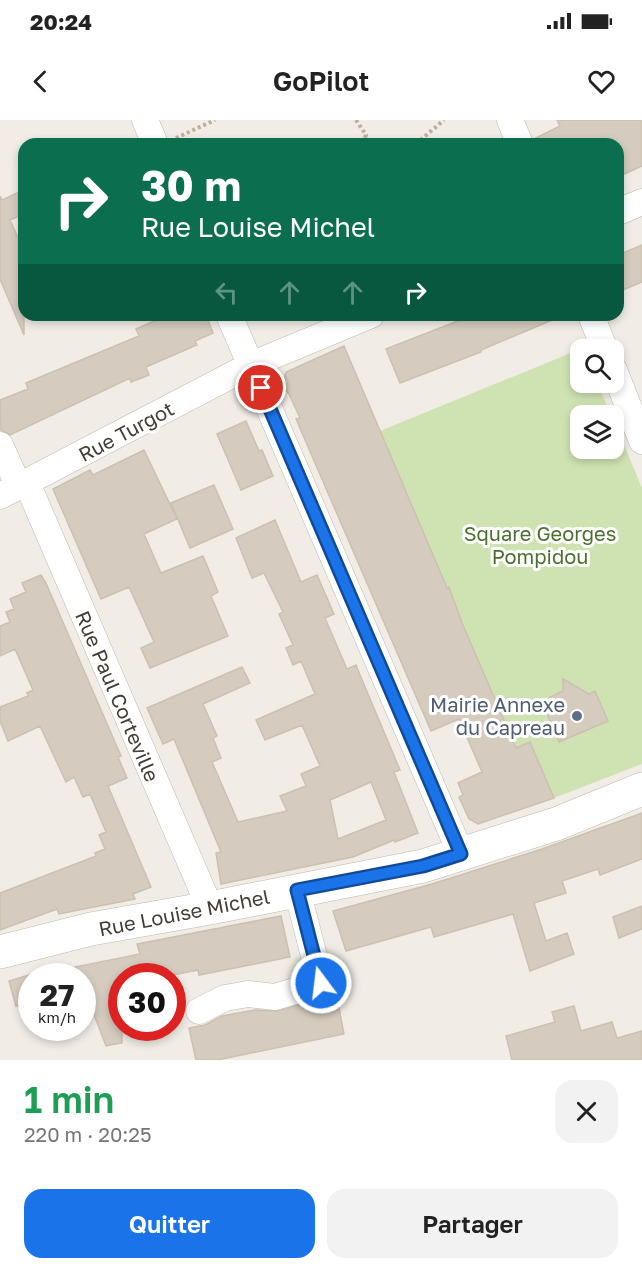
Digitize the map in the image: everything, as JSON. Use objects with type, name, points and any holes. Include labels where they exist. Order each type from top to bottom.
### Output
[{"type":"street","points":[[145,120],[161,138]]},
{"type":"street","points":[[510,120],[518,138]]},
{"type":"street","points":[[624,210],[642,202]]},
{"type":"street","points":[[232,321],[461,854]]},
{"type":"street","name":"Rue Turgot","points":[[15,488],[251,365],[357,321]]},
{"type":"street","points":[[593,321],[601,339]]},
{"type":"street","points":[[623,393],[642,441]]},
{"type":"street","name":"Rue Paul Corteville","points":[[0,445],[15,488],[210,908]]},
{"type":"street","name":"Rue Louise Michel","points":[[0,952],[91,929],[423,866],[556,825],[642,789]]},
{"type":"street","points":[[198,1011],[225,998],[248,994],[275,997],[321,983],[297,890]]},
{"type":"path","points":[[173,138],[215,120]]},
{"type":"path","points":[[356,120],[366,135],[365,138]]},
{"type":"path","points":[[423,138],[444,120]]},
{"type":"green space","name":"Square Georges Pompidou","points":[[570,353],[570,393],[601,393],[607,405],[570,405],[570,459],[624,459],[624,445],[642,488],[642,764],[554,798],[531,743],[516,748],[380,431]]},
{"type":"building","points":[[557,120],[642,120],[642,166],[624,174],[624,138],[536,138],[560,126]]},
{"type":"building","points":[[18,193],[18,217],[10,220],[18,238],[18,321],[0,279],[0,196],[2,200]]},
{"type":"building","points":[[642,245],[642,282],[624,290],[624,252]]},
{"type":"building","points":[[18,321],[24,321],[24,335]]},
{"type":"building","points":[[154,321],[208,321],[213,333],[195,341],[197,345],[146,367],[149,375],[131,382],[130,378],[10,435],[1,430],[0,400],[28,389],[26,383],[139,336],[136,329]]},
{"type":"building","points":[[458,321],[550,321],[481,350],[481,352],[400,383],[386,349]]},
{"type":"building","points":[[344,346],[516,748],[530,742],[554,798],[478,824],[469,819],[459,797],[463,795],[458,783],[482,772],[459,719],[431,731],[296,419],[300,418],[289,394],[282,386],[286,372]]},
{"type":"building","points":[[246,421],[273,476],[241,490],[217,434]]},
{"type":"building","points":[[144,450],[177,519],[144,534],[161,573],[203,556],[218,592],[211,596],[228,636],[150,668],[141,648],[154,642],[129,587],[101,599],[53,489],[90,470],[93,475]]},
{"type":"building","points":[[214,485],[233,529],[190,548],[171,503]]},
{"type":"building","points":[[275,520],[301,582],[317,575],[334,614],[325,618],[347,669],[356,665],[400,770],[394,772],[418,833],[353,857],[221,884],[216,853],[221,852],[174,739],[163,744],[147,708],[242,667],[250,683],[203,704],[217,736],[213,738],[221,758],[212,762],[238,822],[287,811],[280,796],[306,786],[301,774],[320,766],[302,725],[265,740],[256,720],[315,694],[301,661],[293,665],[286,648],[293,645],[279,614],[283,612],[264,573],[252,578],[236,538]],"holes":[[[371,782],[386,820],[338,839],[330,800]]]},
{"type":"building","points":[[41,575],[121,756],[118,757],[127,778],[108,786],[151,887],[133,894],[135,899],[59,914],[57,909],[0,930],[0,893],[96,856],[95,853],[105,849],[99,835],[106,832],[90,794],[83,797],[74,777],[66,782],[40,726],[8,741],[0,721],[0,707],[28,696],[27,693],[33,690],[15,649],[0,656],[0,626],[10,622],[6,612],[14,609],[10,599],[26,592],[22,583]]},
{"type":"building","name":"Mairie Annexe du Capreau","points":[[563,679],[589,694],[595,691],[608,721],[559,742],[546,712],[555,708],[550,697],[563,691]]},
{"type":"building","points":[[642,813],[642,859],[600,875],[598,869],[562,881],[566,893],[534,903],[546,941],[567,933],[574,954],[530,971],[513,914],[434,937],[431,927],[346,951],[333,911],[432,884],[542,849]]},
{"type":"building","points":[[642,906],[642,929],[619,938],[613,917]]},
{"type":"building","points":[[281,916],[290,957],[199,975],[198,970],[186,972],[186,963],[108,963],[108,1041],[122,1041],[122,1043],[106,1046],[96,1020],[95,963],[140,954],[137,944]]},
{"type":"building","points":[[18,978],[18,1006],[16,1006],[9,981]]},
{"type":"building","points":[[336,993],[344,1034],[217,1060],[196,1060],[189,1028],[205,1025],[222,1016],[255,1010],[279,1011]]},
{"type":"building","points":[[574,1006],[581,1031],[612,1022],[617,1038],[642,1031],[642,1060],[512,1060],[506,1036],[555,1022],[552,1012]]},
{"type":"place","name":"Mairie Annexe du Capreau","points":[[577,716]]},
{"type":"route","points":[[261,388],[461,854],[423,866],[297,890],[321,983]]}]
